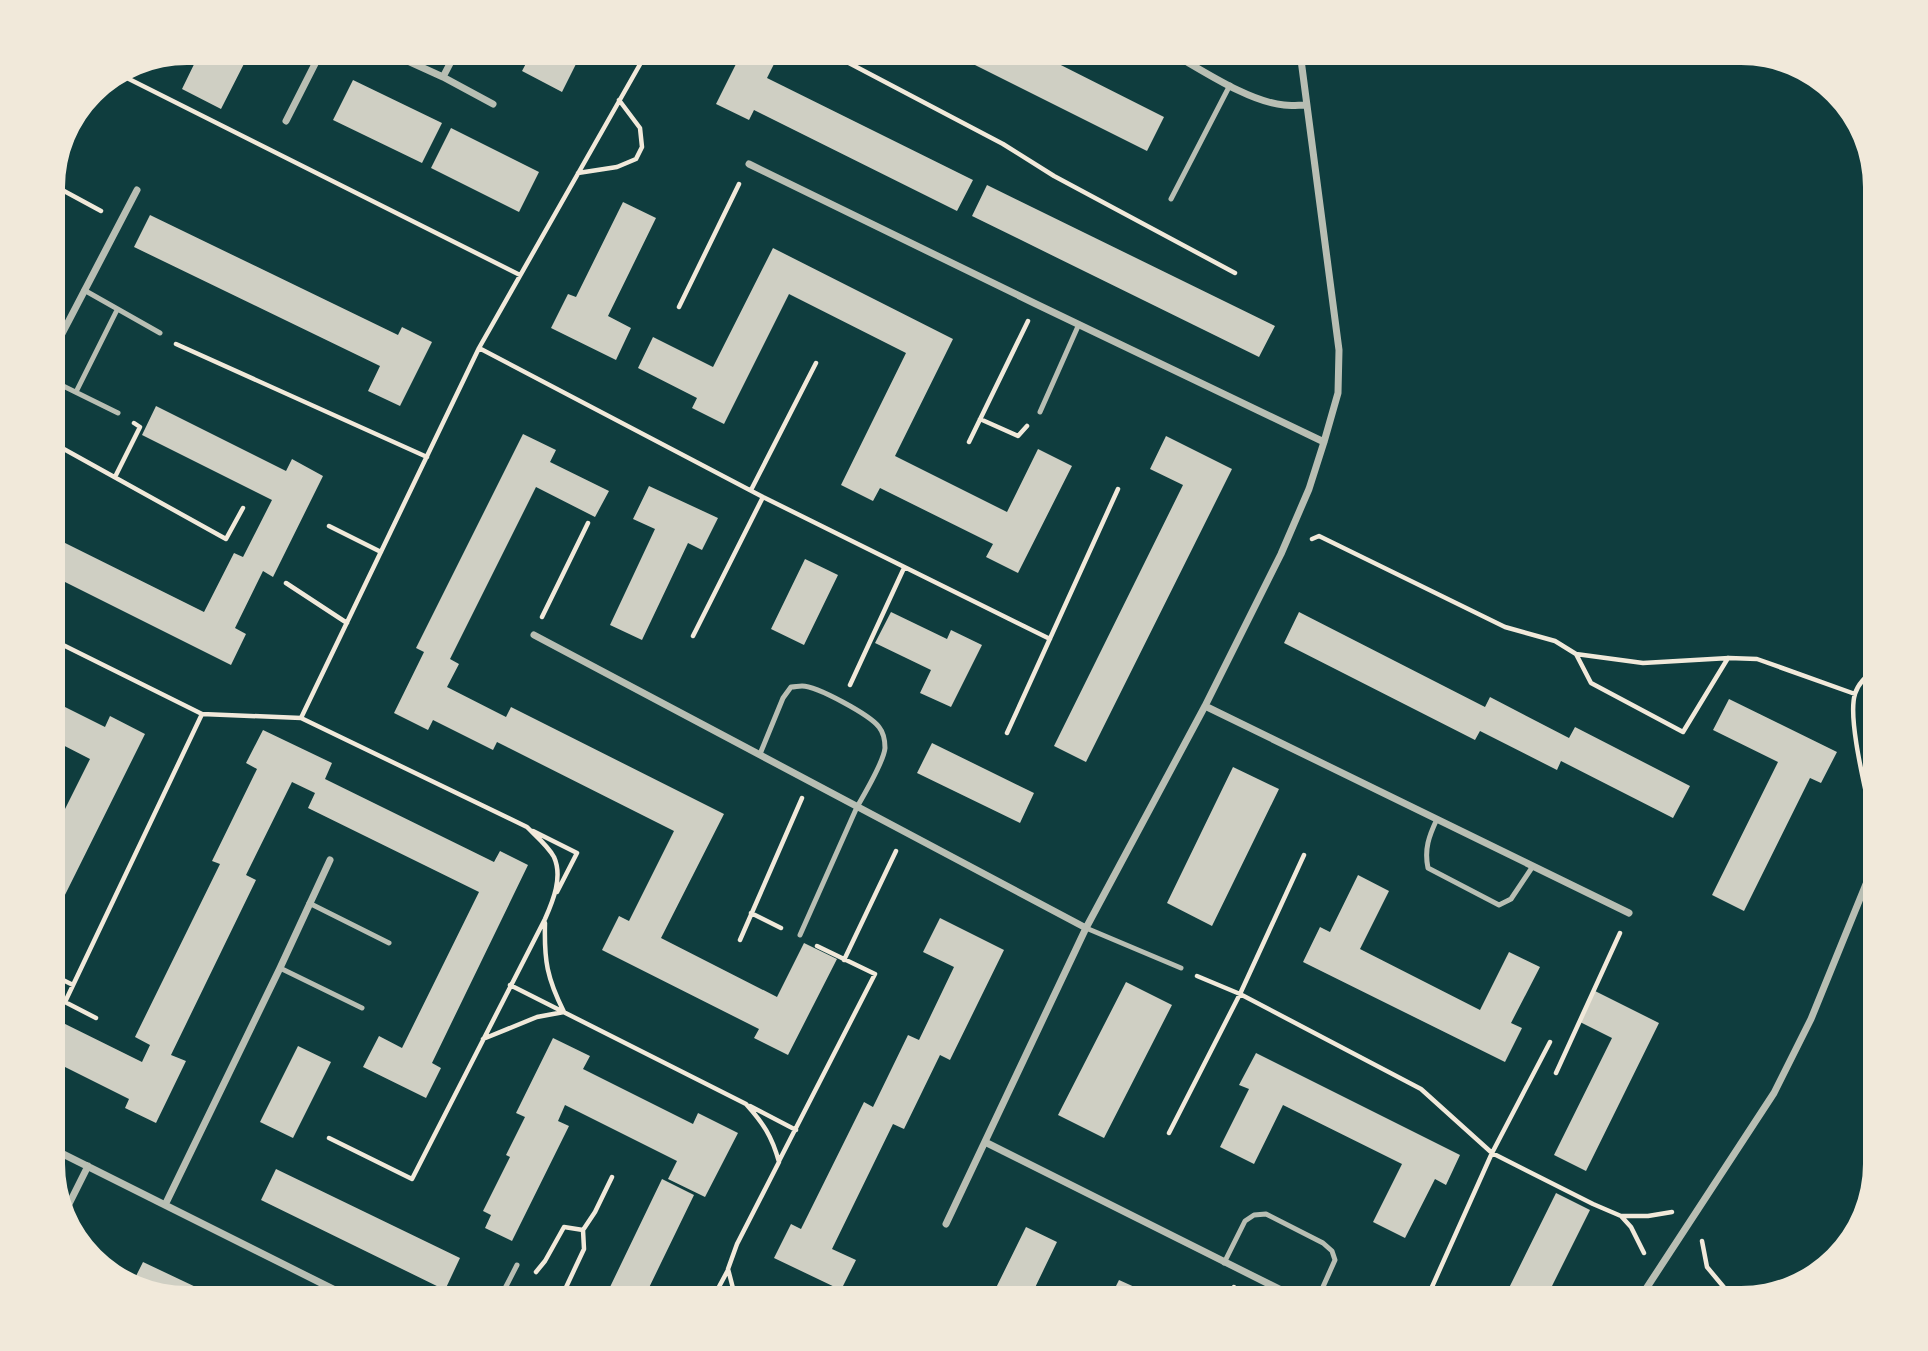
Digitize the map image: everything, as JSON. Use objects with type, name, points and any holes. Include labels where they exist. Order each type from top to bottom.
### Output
[{"type":"street","points":[[286,121],[314,65]]},
{"type":"street","points":[[417,65],[493,104]]},
{"type":"street","points":[[443,77],[449,65]]},
{"type":"street","points":[[1194,65],[1262,100],[1284,105],[1306,104]]},
{"type":"street","points":[[946,1224],[1086,928],[1205,706],[1282,554],[1309,489],[1324,442],[1338,393],[1339,350],[1302,65]]},
{"type":"street","points":[[749,164],[1324,442]]},
{"type":"street","points":[[65,327],[137,190]]},
{"type":"street","points":[[534,635],[1086,928]]},
{"type":"street","points":[[1205,706],[1629,913]]},
{"type":"street","points":[[164,1205],[330,860]]},
{"type":"street","points":[[1649,1286],[1774,1093],[1811,1019],[1863,891]]},
{"type":"street","points":[[985,1142],[1270,1286]]},
{"type":"street","points":[[65,1155],[321,1286]]},
{"type":"street","points":[[70,1201],[88,1166]]},
{"type":"lane","points":[[1171,199],[1230,85]]},
{"type":"lane","points":[[84,290],[160,333]]},
{"type":"lane","points":[[76,392],[117,310]]},
{"type":"lane","points":[[1040,412],[1079,324]]},
{"type":"lane","points":[[65,387],[118,413]]},
{"type":"lane","points":[[760,754],[783,698],[791,687],[803,686],[843,702],[872,720],[883,735],[885,749],[800,935]]},
{"type":"lane","points":[[1437,819],[1425,856],[1428,868],[1499,905],[1511,899],[1532,866]]},
{"type":"lane","points":[[309,904],[389,943]]},
{"type":"lane","points":[[1086,928],[1181,968]]},
{"type":"lane","points":[[280,968],[362,1008]]},
{"type":"lane","points":[[1224,1263],[1245,1221],[1254,1215],[1266,1214],[1323,1242],[1332,1251],[1335,1260],[1323,1286]]},
{"type":"lane","points":[[506,1286],[517,1265]]},
{"type":"path","points":[[301,718],[479,348],[639,65]]},
{"type":"path","points":[[853,65],[1003,144],[1054,176],[1235,273]]},
{"type":"path","points":[[130,79],[520,275]]},
{"type":"path","points":[[578,173],[617,167],[636,159],[642,147],[640,128],[619,100]]},
{"type":"path","points":[[679,307],[749,164]]},
{"type":"path","points":[[65,191],[121,221]]},
{"type":"path","points":[[969,442],[1036,304]]},
{"type":"path","points":[[160,333],[180,346],[427,457]]},
{"type":"path","points":[[479,348],[751,491],[1050,639]]},
{"type":"path","points":[[751,491],[816,363]]},
{"type":"path","points":[[980,419],[1018,436],[1040,412]]},
{"type":"path","points":[[115,477],[140,427],[118,413]]},
{"type":"path","points":[[65,450],[226,539],[243,508]]},
{"type":"path","points":[[1007,733],[1118,489]]},
{"type":"path","points":[[693,636],[763,497]]},
{"type":"path","points":[[534,635],[588,523]]},
{"type":"path","points":[[329,526],[381,552]]},
{"type":"path","points":[[1319,536],[1505,627],[1555,641],[1576,654],[1643,663],[1757,659],[1855,694]]},
{"type":"path","points":[[843,702],[904,568]]},
{"type":"path","points":[[286,583],[346,623]]},
{"type":"path","points":[[65,646],[202,714],[301,718],[577,853],[412,1179],[329,1138]]},
{"type":"path","points":[[1576,654],[1591,683],[1683,732],[1729,658]]},
{"type":"path","points":[[1863,679],[1855,694],[1853,718],[1863,772]]},
{"type":"path","points":[[96,1018],[65,1002],[202,714]]},
{"type":"path","points":[[740,940],[810,782]]},
{"type":"path","points":[[527,827],[555,859],[555,896]]},
{"type":"path","points":[[844,960],[905,832]]},
{"type":"path","points":[[1168,1133],[1240,994],[1304,855]]},
{"type":"path","points":[[751,913],[788,932]]},
{"type":"path","points":[[1556,1073],[1629,913]]},
{"type":"path","points":[[545,919],[546,967],[552,988],[564,1012]]},
{"type":"path","points":[[719,1286],[737,1244],[875,974],[811,943]]},
{"type":"path","points":[[1181,968],[1240,994],[1421,1089],[1492,1153],[1621,1216],[1632,1227],[1644,1254]]},
{"type":"path","points":[[65,981],[73,985]]},
{"type":"path","points":[[510,985],[796,1130]]},
{"type":"path","points":[[483,1039],[537,1017],[564,1012]]},
{"type":"path","points":[[1432,1286],[1492,1153],[1549,1042]]},
{"type":"path","points":[[746,1104],[762,1122],[773,1142],[779,1162]]},
{"type":"path","points":[[567,1286],[584,1249],[583,1230],[612,1177]]},
{"type":"path","points":[[1621,1216],[1648,1216],[1699,1208],[1707,1267],[1723,1286]]},
{"type":"path","points":[[517,1265],[537,1272],[564,1227],[583,1230]]},
{"type":"path","points":[[728,1269],[732,1286]]},
{"type":"building","points":[[194,65],[243,65],[221,109],[182,89]]},
{"type":"building","points":[[525,65],[576,65],[562,92],[522,71]]},
{"type":"building","points":[[736,65],[774,65],[767,78],[973,180],[957,211],[754,110],[749,120],[716,104]]},
{"type":"building","points":[[975,65],[1061,65],[1164,117],[1147,151]]},
{"type":"building","points":[[353,80],[442,123],[422,163],[333,120]]},
{"type":"building","points":[[451,128],[539,172],[519,212],[431,168]]},
{"type":"building","points":[[987,185],[1275,326],[1259,357],[972,216]]},
{"type":"building","points":[[623,202],[656,218],[608,316],[631,328],[616,360],[551,328],[568,294],[576,297]]},
{"type":"building","points":[[150,215],[398,335],[402,327],[432,342],[400,406],[368,391],[380,366],[134,247]]},
{"type":"building","points":[[773,248],[953,339],[895,456],[1007,512],[1038,449],[1072,466],[1018,573],[986,557],[993,544],[880,488],[873,501],[841,485],[906,353],[789,294],[724,424],[692,408],[697,398],[638,368],[653,337],[713,367]]},
{"type":"building","points":[[156,406],[286,471],[292,459],[323,476],[273,577],[263,571],[235,628],[246,634],[231,665],[65,582],[65,543],[204,612],[234,553],[243,557],[272,500],[142,435]]},
{"type":"building","points":[[523,434],[556,450],[550,462],[609,491],[595,517],[536,487],[450,659],[459,664],[447,687],[506,717],[511,707],[724,814],[661,938],[777,997],[804,943],[837,959],[788,1055],[754,1038],[759,1029],[602,950],[619,916],[629,921],[674,831],[497,742],[493,750],[433,720],[428,730],[394,713],[424,652],[416,648]]},
{"type":"building","points":[[1166,436],[1232,469],[1086,762],[1054,746],[1183,485],[1150,469]]},
{"type":"building","points":[[649,486],[718,518],[702,550],[688,543],[642,640],[610,625],[655,529],[633,519]]},
{"type":"building","points":[[805,559],[838,575],[804,645],[771,629]]},
{"type":"building","points":[[891,612],[947,639],[951,630],[982,645],[951,707],[920,693],[931,670],[875,643]]},
{"type":"building","points":[[1299,612],[1485,707],[1490,697],[1569,738],[1575,727],[1690,786],[1673,818],[1561,761],[1557,770],[1480,731],[1475,740],[1284,643]]},
{"type":"building","points":[[1729,699],[1837,752],[1821,783],[1810,778],[1744,911],[1712,895],[1778,762],[1713,730]]},
{"type":"building","points":[[65,707],[105,727],[110,716],[145,734],[65,895],[65,809],[90,759],[65,746]]},
{"type":"building","points":[[263,730],[332,763],[325,779],[494,862],[500,851],[528,865],[432,1063],[441,1068],[426,1098],[363,1067],[379,1036],[402,1048],[479,892],[308,808],[315,793],[292,782],[246,875],[256,880],[171,1055],[186,1061],[156,1123],[125,1108],[129,1099],[65,1067],[65,1024],[142,1062],[150,1045],[135,1037],[220,864],[212,861],[257,769],[246,763]]},
{"type":"building","points":[[932,743],[1034,793],[1020,823],[917,773]]},
{"type":"building","points":[[1233,767],[1279,789],[1212,926],[1167,903]]},
{"type":"building","points":[[1358,875],[1389,891],[1360,949],[1480,1010],[1509,952],[1540,967],[1511,1023],[1522,1028],[1505,1062],[1303,962],[1320,927],[1330,932]]},
{"type":"building","points":[[940,918],[1004,950],[950,1060],[940,1055],[904,1129],[893,1124],[832,1249],[856,1260],[843,1286],[833,1286],[774,1258],[791,1224],[801,1229],[864,1102],[873,1107],[908,1035],[919,1040],[954,967],[923,952]]},
{"type":"building","points":[[1126,982],[1172,1005],[1104,1138],[1058,1115]]},
{"type":"building","points":[[1595,991],[1659,1023],[1586,1171],[1554,1155],[1612,1038],[1580,1022]]},
{"type":"building","points":[[553,1038],[590,1056],[583,1069],[693,1124],[698,1113],[738,1133],[705,1197],[668,1179],[677,1161],[565,1105],[558,1121],[569,1126],[512,1241],[485,1228],[491,1215],[483,1211],[510,1157],[506,1155],[525,1117],[516,1113]]},
{"type":"building","points":[[298,1046],[331,1062],[293,1138],[260,1122]]},
{"type":"building","points":[[1256,1053],[1460,1155],[1446,1185],[1435,1179],[1405,1238],[1373,1222],[1402,1164],[1283,1105],[1254,1164],[1220,1147],[1249,1089],[1239,1085]]},
{"type":"building","points":[[276,1169],[460,1258],[447,1286],[437,1286],[261,1200]]},
{"type":"building","points":[[662,1179],[694,1195],[650,1286],[610,1286]]},
{"type":"building","points":[[1556,1193],[1590,1210],[1552,1286],[1510,1286]]},
{"type":"building","points":[[1026,1227],[1057,1242],[1036,1286],[997,1286]]},
{"type":"building","points":[[143,1262],[194,1286],[155,1282],[136,1275]]},
{"type":"building","points":[[1119,1280],[1132,1286],[1116,1286]]}]
